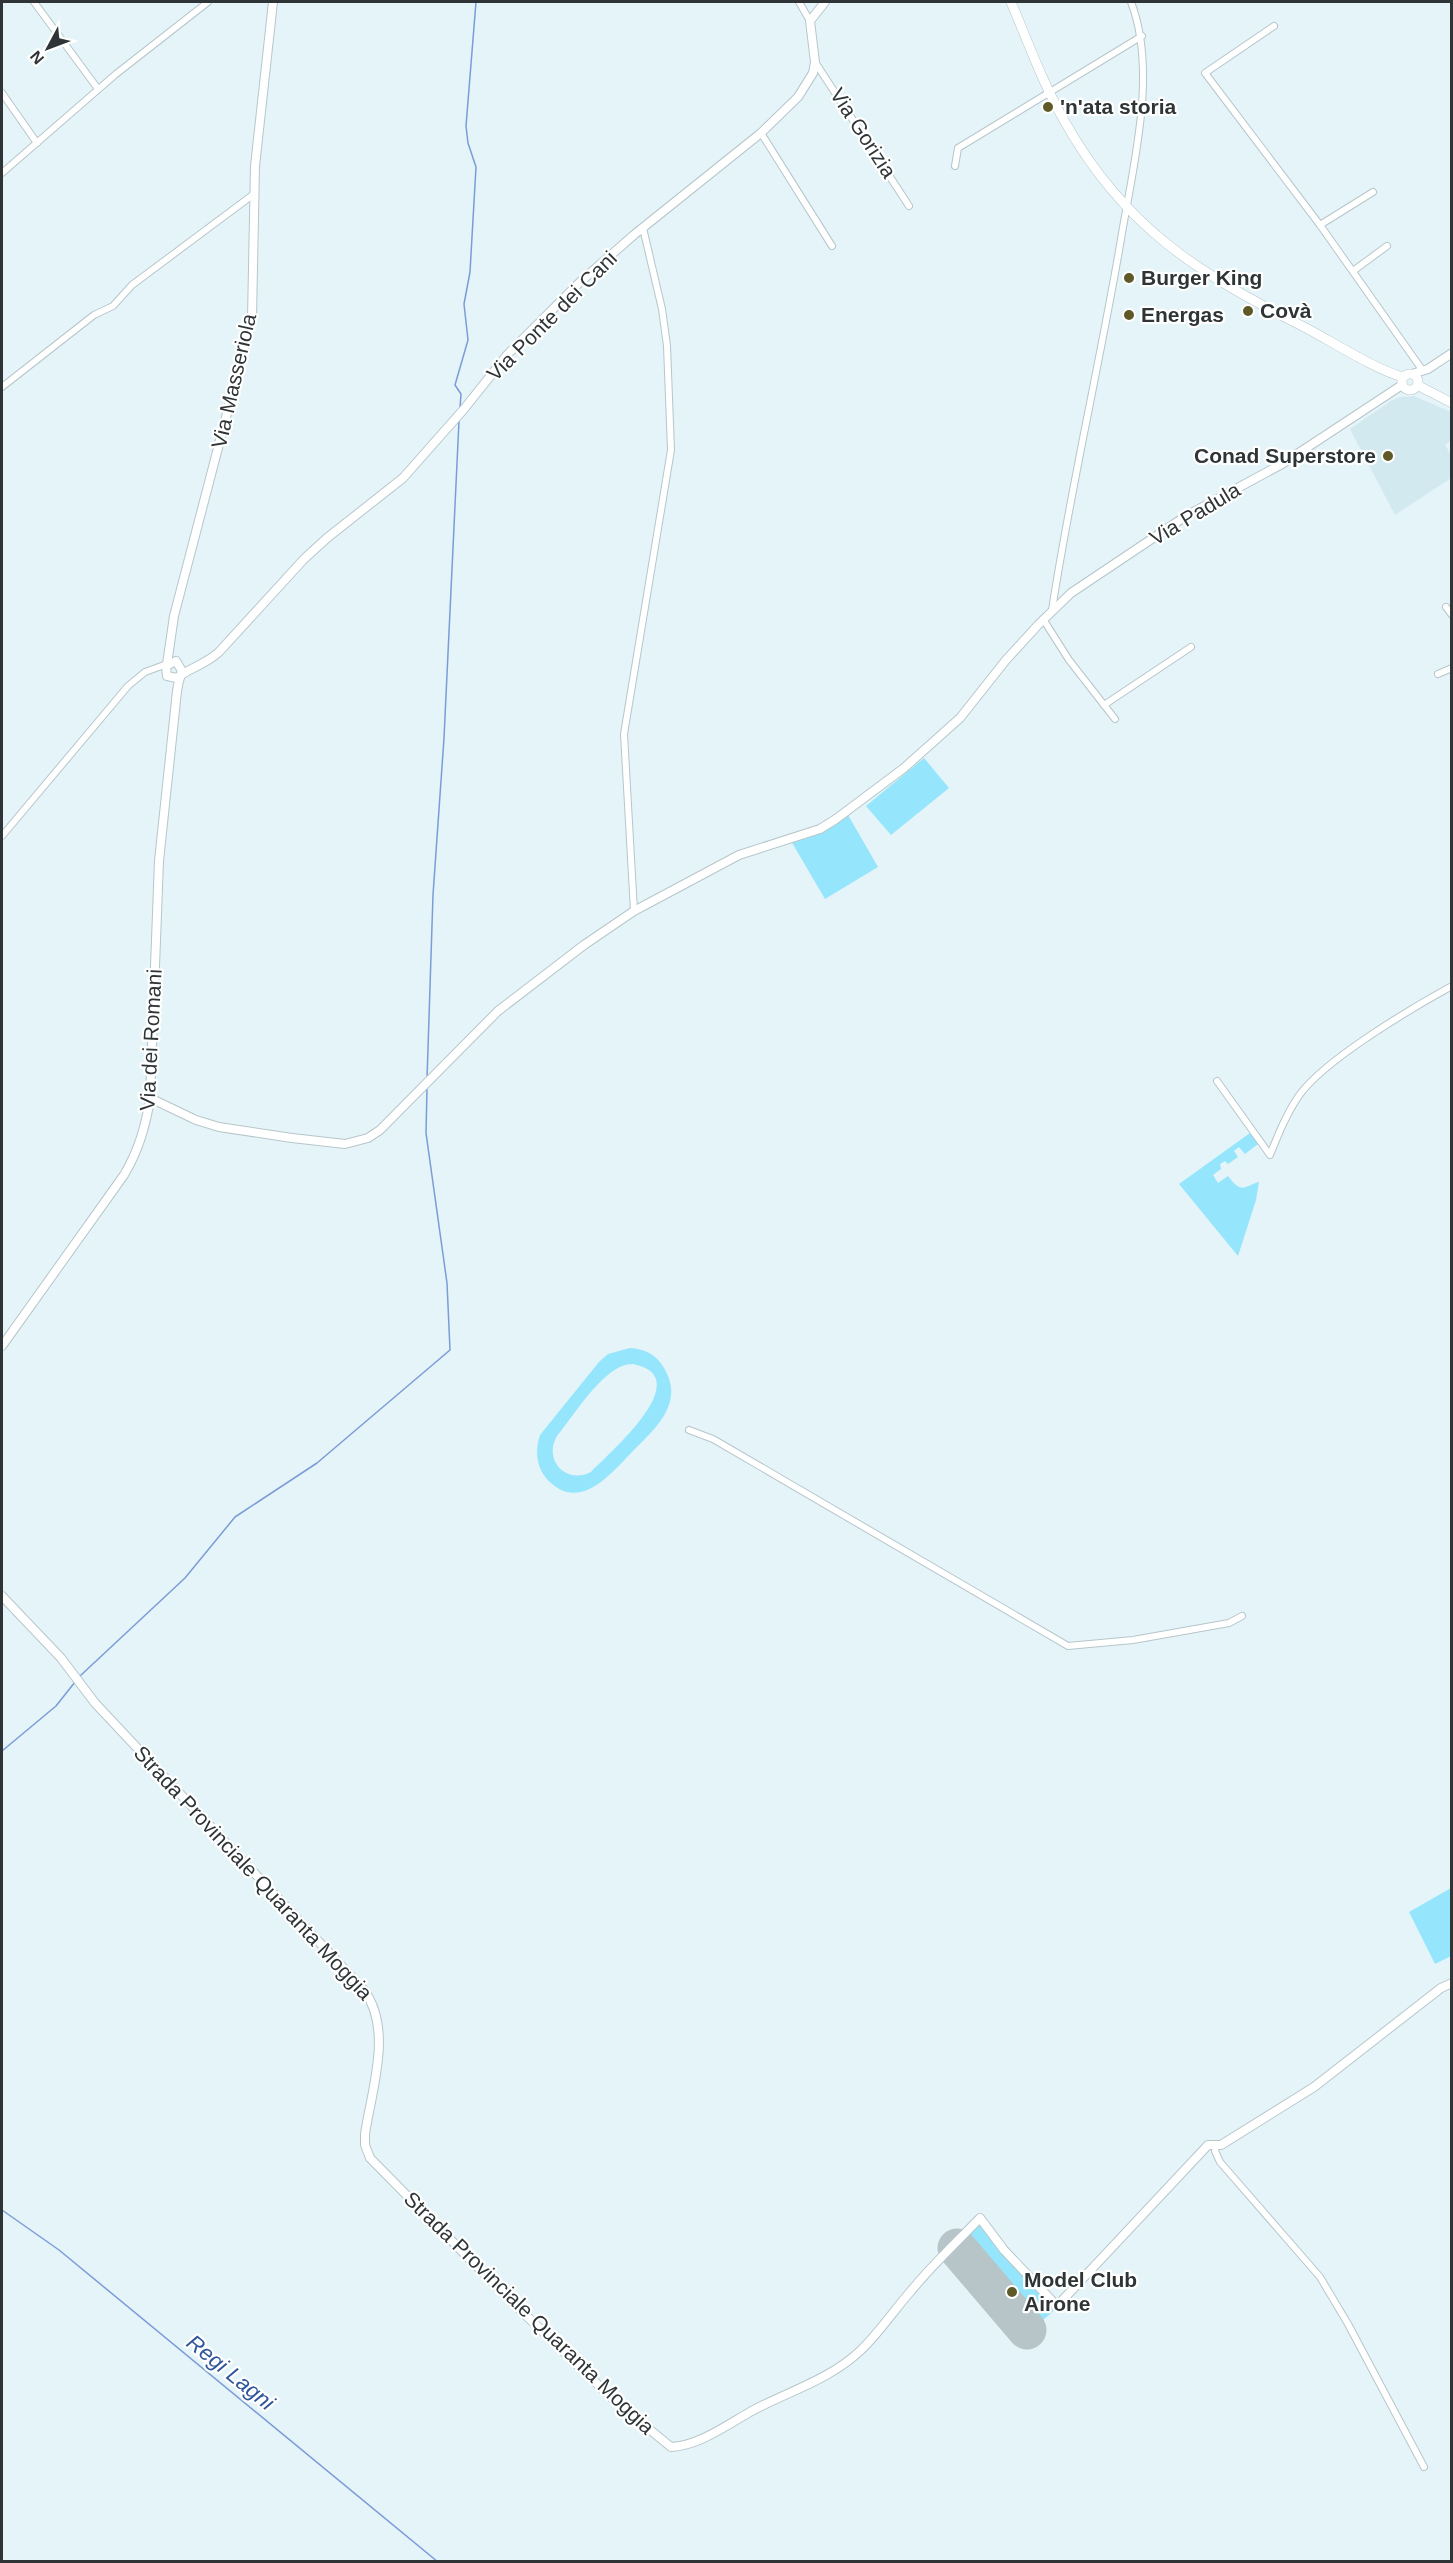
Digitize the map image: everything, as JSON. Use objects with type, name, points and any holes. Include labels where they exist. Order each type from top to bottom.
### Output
[{"type":"main road","points":[[1011,2],[1050,93],[1083,151],[1126,207],[1163,242],[1207,274],[1452,403]]},
{"type":"main road","points":[[1406,379],[1408,390],[1417,384]]},
{"type":"street","points":[[34,2],[98,89]]},
{"type":"street","points":[[2,173],[98,89],[208,2]]},
{"type":"street","name":"Via Masseriola","points":[[167,664],[174,616],[246,349],[252,318],[254,194],[273,2]]},
{"type":"street","points":[[800,2],[810,21],[825,2]]},
{"type":"street","points":[[1052,610],[1088,412],[1101,358],[1144,89],[1142,36],[1131,2]]},
{"type":"street","name":"Via Ponte dei Cani","points":[[181,675],[204,665],[219,652],[304,559],[403,478],[464,409],[507,355],[580,282],[761,133],[805,88],[815,62],[810,21]]},
{"type":"street","points":[[1274,26],[1205,73],[1320,225],[1425,370]]},
{"type":"street","points":[[955,166],[958,148],[1142,36]]},
{"type":"street","name":"Via Gorizia","points":[[815,62],[909,206]]},
{"type":"street","points":[[2,93],[37,143]]},
{"type":"street","points":[[761,133],[832,246]]},
{"type":"street","points":[[1320,225],[1373,192]]},
{"type":"street","points":[[2,387],[94,315],[113,306],[132,285],[254,194]]},
{"type":"street","points":[[634,911],[624,734],[671,450],[667,346],[662,309],[643,228]]},
{"type":"street","points":[[1353,271],[1387,246]]},
{"type":"street","points":[[1417,384],[1425,370],[1452,353]]},
{"type":"street","name":"Via Padula","points":[[150,1098],[196,1120],[219,1127],[345,1144],[368,1138],[380,1130],[416,1095],[498,1011],[584,945],[634,911],[739,855],[820,829],[836,819],[869,796],[960,718],[1043,619],[1071,593],[1186,516],[1282,464],[1406,379],[1425,370]]},
{"type":"street","points":[[1446,607],[1452,615]]},
{"type":"street","points":[[1043,619],[1060,648],[1115,719]]},
{"type":"street","points":[[1104,705],[1191,647]]},
{"type":"street","points":[[156,670],[174,678],[181,675],[179,663],[169,648]]},
{"type":"street","points":[[2,836],[138,676],[167,664],[179,663],[192,670]]},
{"type":"street","points":[[167,664],[165,668],[177,691]]},
{"type":"street","points":[[1438,674],[1452,668]]},
{"type":"street","name":"Via dei Romani","points":[[2,1346],[129,1167],[140,1144],[150,1098],[159,861],[177,691],[181,675]]},
{"type":"street","points":[[1217,1081],[1270,1155],[1299,1096],[1314,1079],[1368,1039],[1452,986]]},
{"type":"street","points":[[689,1430],[713,1438],[1068,1646],[1133,1640],[1229,1623],[1242,1616]]},
{"type":"street","name":"Strada Provinciale Quaranta Moggia","points":[[2,1596],[81,1681],[95,1703],[364,1990],[374,2004],[379,2025],[379,2042],[364,2134],[370,2158],[616,2402],[671,2446],[687,2444],[714,2433],[760,2406],[823,2376],[848,2360],[861,2350],[912,2289],[980,2218],[1011,2257],[1058,2306],[1208,2145],[1216,2146],[1314,2087],[1441,1988],[1452,1983]]},
{"type":"street","points":[[1216,2146],[1215,2151],[1220,2162],[1320,2277],[1348,2324],[1424,2467]]},
{"type":"shaded area","points":[[1414,396],[1451,412],[1451,440],[1445,445],[1451,455],[1451,478],[1395,515],[1350,429],[1391,401],[1400,397]]},
{"type":"shaded area","points":[[924,758],[949,788],[891,835],[866,806]]},
{"type":"shaded area","points":[[848,815],[878,867],[825,899],[791,841],[828,828]]},
{"type":"shaded area","points":[[1250,1133],[1258,1144],[1245,1154],[1239,1147],[1234,1151],[1238,1157],[1228,1164],[1225,1161],[1220,1164],[1221,1169],[1213,1175],[1218,1183],[1228,1176],[1237,1186],[1243,1188],[1259,1182],[1256,1200],[1238,1256],[1179,1184]]},
{"type":"shaded area","points":[[630,1348],[646,1351],[654,1356],[661,1363],[670,1381],[669,1404],[665,1414],[650,1434],[603,1480],[581,1492],[570,1492],[558,1488],[546,1478],[537,1457],[538,1440],[599,1362],[608,1354]],"holes":[[[633,1364],[651,1372],[657,1384],[653,1399],[644,1416],[630,1433],[591,1472],[573,1475],[559,1468],[553,1454],[553,1445],[557,1436],[601,1381],[622,1366]]]},
{"type":"shaded area","points":[[1451,1888],[1451,1956],[1435,1964],[1409,1912]]},
{"type":"shaded area","name":"Model Club Airone","points":[[980,2224],[1056,2309],[1023,2337],[950,2253]]},
{"type":"waterway","points":[[460,408],[461,394],[455,385],[468,340],[464,304],[470,272],[476,167],[468,143],[466,126],[476,2]]},
{"type":"waterway","points":[[427,1079],[433,895],[444,738],[459,421]]},
{"type":"waterway","points":[[80,1676],[185,1578],[235,1517],[317,1463],[450,1350],[447,1283],[426,1133],[427,1089]]},
{"type":"waterway","points":[[2,1751],[56,1706],[75,1682]]},
{"type":"waterway","name":"Regi Lagni","points":[[2,2210],[59,2250],[438,2562]]},
{"type":"runway","points":[[957,2248],[1027,2330]]},
{"type":"place","name":"'n'ata storia","points":[[1048,107]]},
{"type":"place","name":"Burger King","points":[[1129,278]]},
{"type":"place","name":"Covà","points":[[1248,311]]},
{"type":"place","name":"Energas","points":[[1129,315]]},
{"type":"place","name":"Conad Superstore","points":[[1388,456]]},
{"type":"place","name":"Model Club Airone","points":[[1012,2292]]}]
